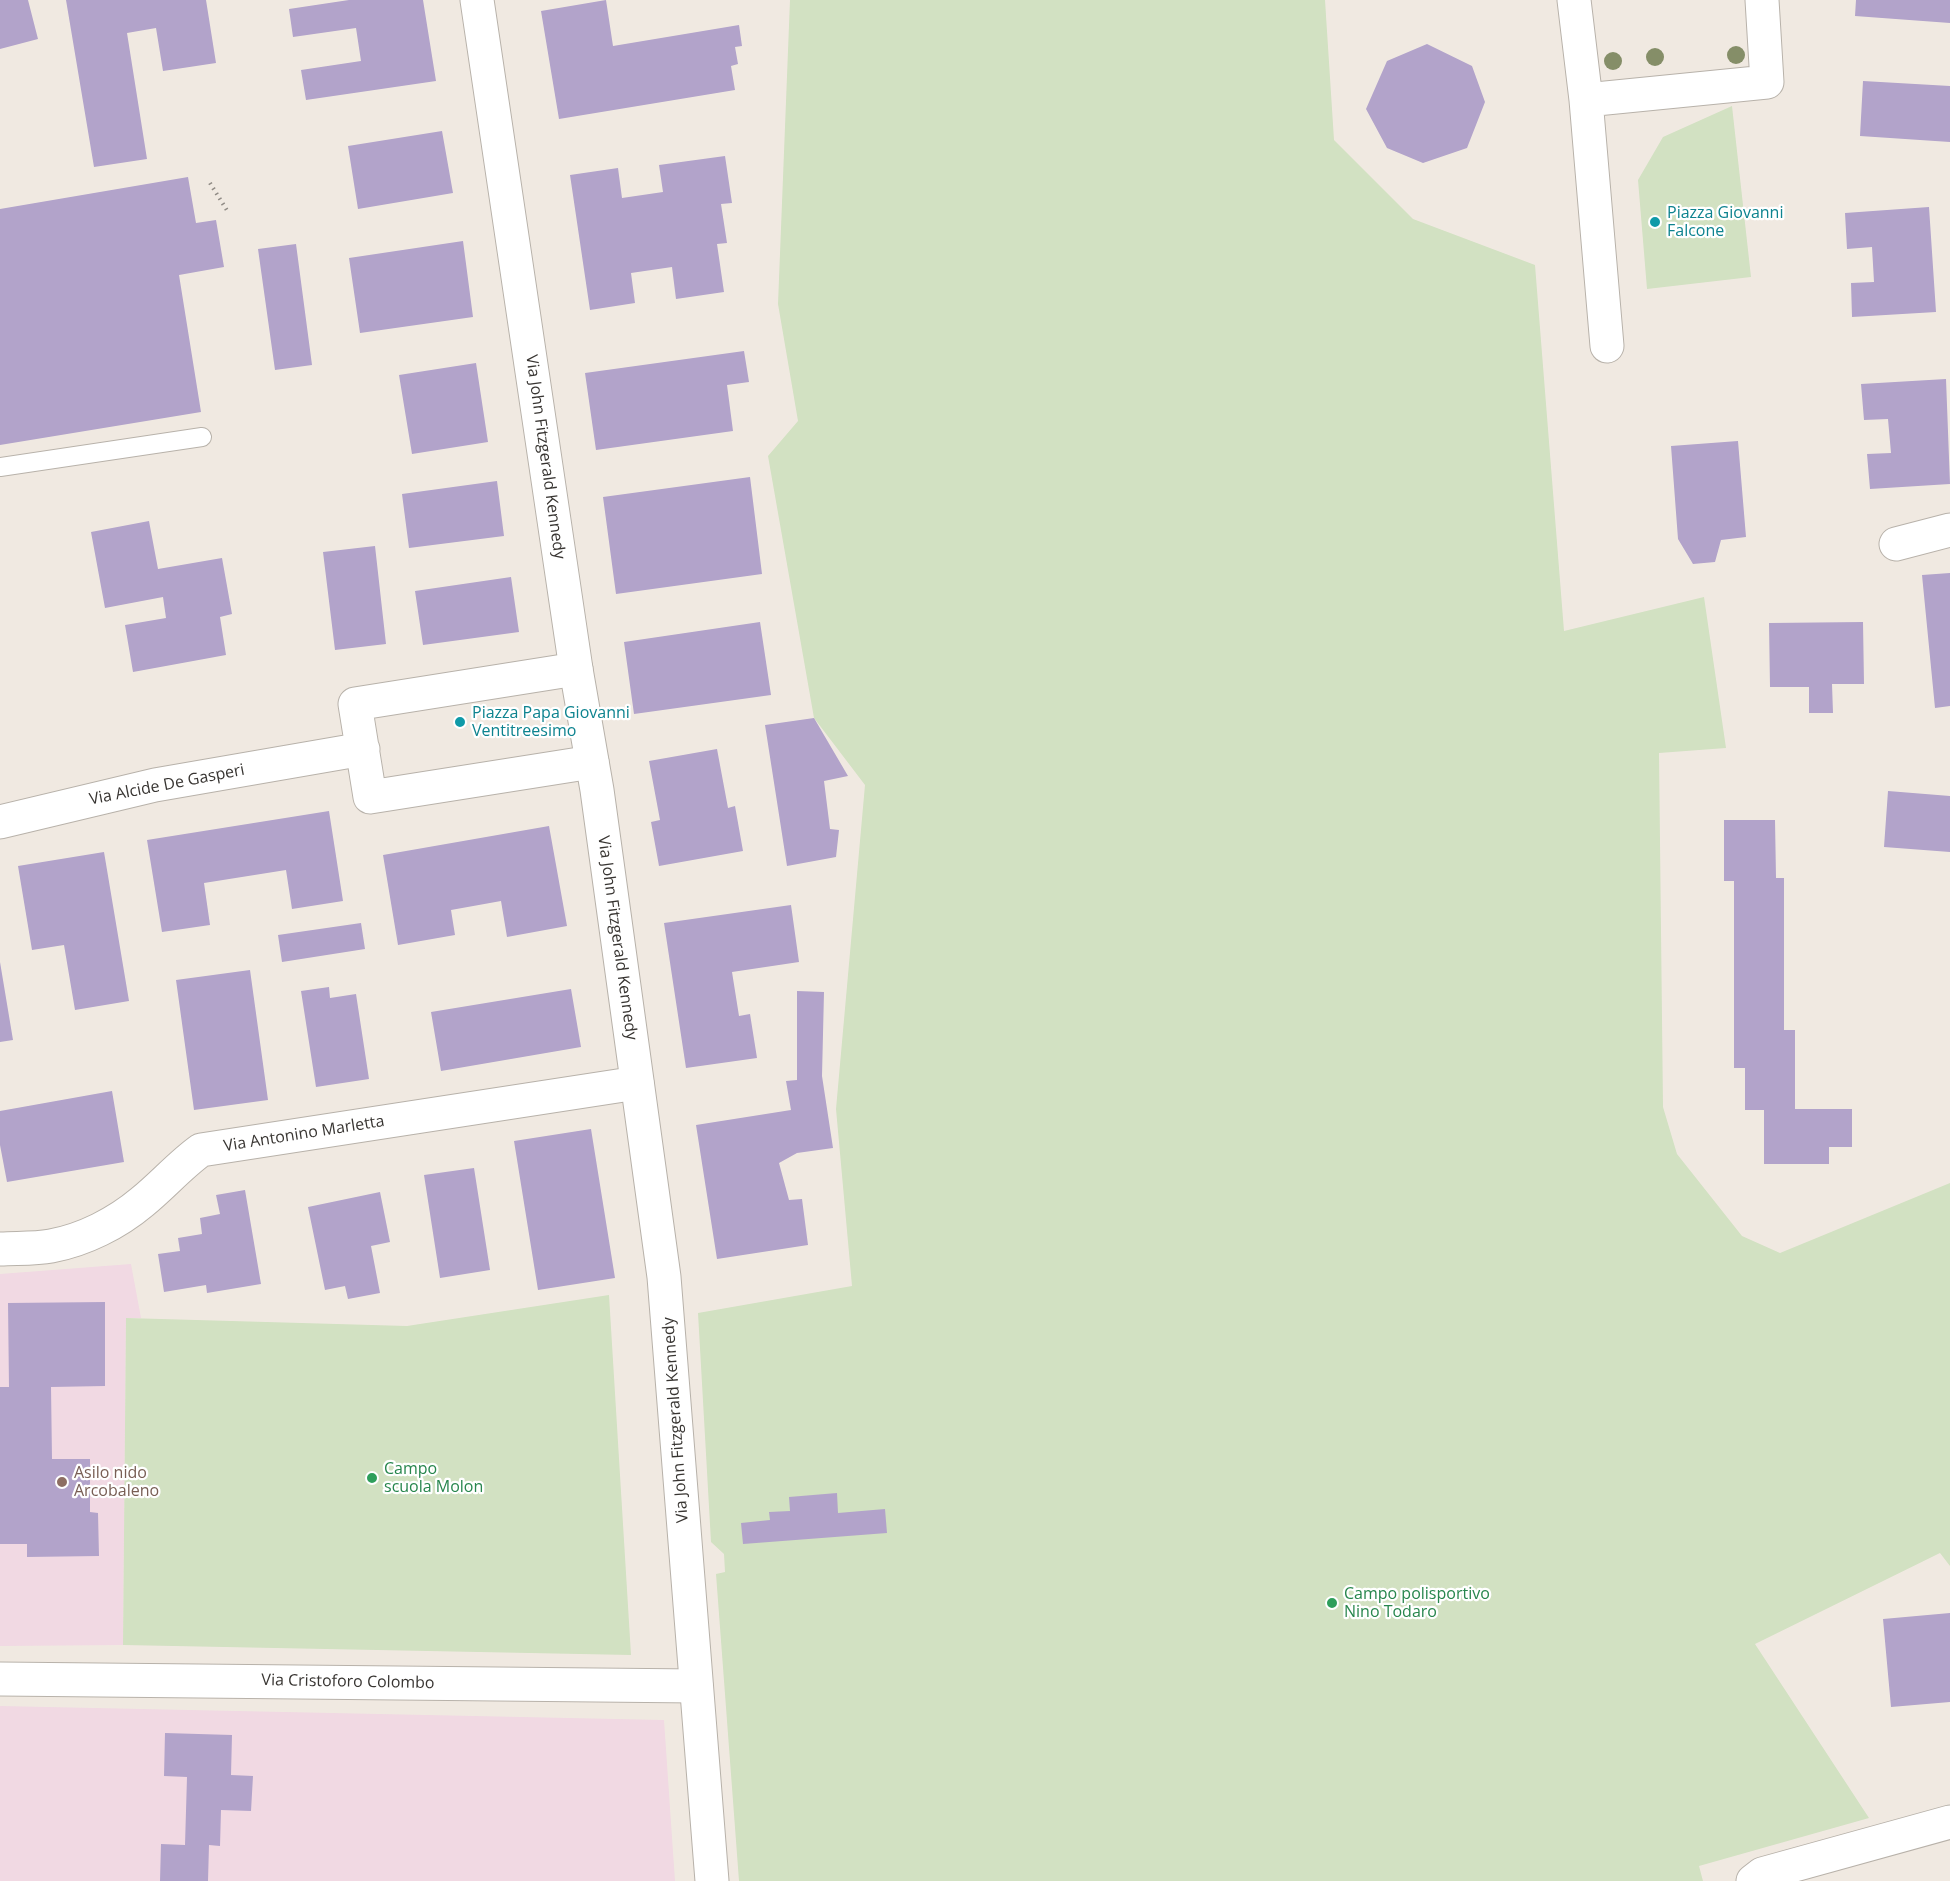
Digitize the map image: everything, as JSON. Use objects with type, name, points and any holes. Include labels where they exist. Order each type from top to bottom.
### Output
[{"type":"street","name":"Via John Fitzgerald Kennedy","points":[[477,0],[576,669],[592,762],[666,1287],[712,1881]]},
{"type":"street","points":[[1574,0],[1586,100],[1607,346]]},
{"type":"street","points":[[1586,100],[1767,82],[1762,0]]},
{"type":"street","points":[[1896,544],[1950,530]]},
{"type":"street","points":[[576,669],[355,704],[349,751],[370,797],[592,762]]},
{"type":"street","name":"Via Alcide De Gasperi","points":[[0,822],[155,785],[349,751]]},
{"type":"street","name":"Via Antonino Marletta","points":[[0,1250],[51,1246],[87,1235],[119,1219],[201,1150],[637,1083]]},
{"type":"street","name":"Via Cristoforo Colombo","points":[[0,1679],[696,1686]]},
{"type":"street","points":[[1753,1881],[1762,1874],[1950,1822]]},
{"type":"lane","points":[[0,467],[202,437]]},
{"type":"path","points":[[210,183],[228,212]]},
{"type":"shaded area","name":"Asilo nido Arcobaleno","points":[[131,1264],[141,1318],[126,1318],[123,1645],[0,1646],[0,1274]]},
{"type":"shaded area","points":[[0,1706],[664,1720],[675,1881],[0,1881]]},
{"type":"green space","points":[[790,0],[1325,0],[1334,140],[1413,219],[1535,265],[1564,631],[1704,597],[1726,748],[1659,753],[1663,1107],[1677,1154],[1742,1236],[1780,1253],[1950,1183],[1950,1566],[1940,1553],[1755,1644],[1869,1818],[1699,1866],[1703,1881],[739,1881],[716,1574],[725,1572],[724,1554],[711,1542],[698,1313],[852,1286],[836,1109],[865,785],[814,718],[768,456],[798,421],[778,304]]},
{"type":"green space","points":[[1732,106],[1751,277],[1647,289],[1638,180],[1663,137]]},
{"type":"green space","name":"Campo scuola Molon","points":[[609,1295],[631,1655],[123,1645],[126,1318],[407,1326]]},
{"type":"building","points":[[0,0],[28,0],[38,39],[0,49]]},
{"type":"building","points":[[66,0],[206,0],[216,63],[163,71],[156,28],[127,33],[147,159],[94,167]]},
{"type":"building","points":[[349,0],[423,0],[436,81],[306,100],[301,70],[361,61],[356,28],[293,37],[289,9]]},
{"type":"building","points":[[606,0],[613,46],[739,25],[742,46],[735,47],[738,64],[731,66],[735,90],[559,119],[541,11]]},
{"type":"building","points":[[1856,0],[1950,0],[1950,23],[1855,16]]},
{"type":"building","points":[[1427,44],[1472,66],[1485,102],[1467,148],[1423,163],[1387,148],[1366,109],[1387,61]]},
{"type":"building","points":[[1863,81],[1950,86],[1950,142],[1860,136]]},
{"type":"building","points":[[442,131],[453,193],[358,209],[348,146]]},
{"type":"building","points":[[725,156],[732,203],[721,204],[727,243],[717,244],[724,292],[676,299],[672,267],[631,273],[635,303],[590,310],[570,175],[618,168],[622,198],[663,192],[659,165]]},
{"type":"building","points":[[188,177],[196,223],[216,220],[224,267],[179,275],[201,412],[0,445],[0,209]]},
{"type":"building","points":[[1929,207],[1936,312],[1852,317],[1851,283],[1874,282],[1872,247],[1847,249],[1845,213]]},
{"type":"building","points":[[463,241],[473,317],[360,333],[349,258]]},
{"type":"building","points":[[296,244],[312,365],[275,370],[258,249]]},
{"type":"building","points":[[744,351],[749,382],[727,385],[733,431],[596,450],[585,373]]},
{"type":"building","points":[[476,363],[488,442],[412,454],[399,375]]},
{"type":"building","points":[[1946,379],[1950,484],[1870,489],[1867,454],[1891,453],[1888,419],[1864,420],[1861,384]]},
{"type":"building","points":[[1738,441],[1746,537],[1721,540],[1715,562],[1693,564],[1678,539],[1671,446]]},
{"type":"building","points":[[750,477],[762,574],[616,594],[603,497]]},
{"type":"building","points":[[497,481],[504,536],[409,548],[402,494]]},
{"type":"building","points":[[149,521],[158,569],[222,558],[232,614],[220,617],[226,655],[133,672],[125,625],[166,618],[163,597],[105,608],[91,532]]},
{"type":"building","points":[[375,546],[386,644],[335,650],[323,552]]},
{"type":"building","points":[[1950,573],[1950,706],[1935,708],[1922,575]]},
{"type":"building","points":[[511,577],[519,632],[423,645],[415,591]]},
{"type":"building","points":[[760,622],[771,695],[634,714],[624,642]]},
{"type":"building","points":[[1863,622],[1864,684],[1832,684],[1833,713],[1809,713],[1809,687],[1770,687],[1769,623]]},
{"type":"building","points":[[814,718],[848,776],[824,781],[830,829],[839,830],[836,857],[787,866],[765,725]]},
{"type":"building","points":[[717,749],[728,808],[735,806],[743,851],[659,866],[651,822],[660,820],[649,761]]},
{"type":"building","points":[[1888,791],[1950,796],[1950,852],[1884,847]]},
{"type":"building","points":[[329,811],[343,901],[292,909],[286,870],[204,883],[210,925],[162,932],[147,840]]},
{"type":"building","points":[[1724,820],[1775,820],[1776,878],[1784,878],[1784,1030],[1795,1030],[1795,1109],[1852,1109],[1852,1147],[1829,1147],[1829,1164],[1764,1164],[1764,1110],[1745,1110],[1745,1068],[1734,1068],[1734,881],[1724,881]]},
{"type":"building","points":[[549,826],[567,926],[507,937],[501,901],[451,910],[455,935],[398,945],[383,855]]},
{"type":"building","points":[[104,852],[129,1001],[75,1010],[64,945],[32,950],[18,866]]},
{"type":"building","points":[[791,905],[799,962],[732,972],[739,1016],[750,1014],[757,1058],[686,1068],[664,923]]},
{"type":"building","points":[[361,923],[365,949],[282,962],[278,935]]},
{"type":"building","points":[[0,962],[13,1040],[0,1042]]},
{"type":"building","points":[[250,970],[268,1100],[194,1110],[176,980]]},
{"type":"building","points":[[329,987],[330,998],[356,994],[369,1079],[316,1087],[301,991]]},
{"type":"building","points":[[571,989],[581,1047],[441,1071],[431,1012]]},
{"type":"building","points":[[797,991],[824,992],[822,1076],[833,1148],[797,1153],[779,1163],[789,1200],[802,1199],[808,1245],[717,1259],[696,1125],[791,1110],[786,1081],[797,1080]]},
{"type":"building","points":[[112,1091],[124,1162],[7,1182],[0,1145],[0,1111]]},
{"type":"building","points":[[591,1129],[615,1278],[538,1290],[514,1141]]},
{"type":"building","points":[[474,1168],[490,1270],[440,1278],[424,1175]]},
{"type":"building","points":[[245,1190],[261,1284],[207,1293],[206,1285],[164,1292],[158,1254],[180,1251],[178,1238],[202,1234],[200,1218],[220,1214],[216,1195]]},
{"type":"building","points":[[380,1192],[390,1242],[371,1246],[380,1293],[348,1299],[345,1286],[325,1290],[308,1207]]},
{"type":"building","points":[[105,1302],[105,1386],[51,1387],[52,1459],[90,1459],[90,1512],[98,1513],[99,1556],[27,1557],[27,1544],[0,1544],[0,1387],[9,1387],[8,1303]]},
{"type":"building","points":[[837,1493],[838,1513],[885,1509],[887,1533],[743,1544],[741,1523],[770,1520],[769,1512],[790,1511],[789,1497]]},
{"type":"building","points":[[1950,1613],[1950,1702],[1891,1707],[1883,1619]]},
{"type":"building","points":[[165,1733],[232,1735],[231,1775],[253,1776],[251,1811],[221,1810],[220,1846],[209,1845],[208,1881],[160,1881],[161,1844],[185,1845],[187,1777],[164,1776]]},
{"type":"place","name":"Piazza Giovanni Falcone","points":[[1655,222]]},
{"type":"place","name":"Piazza Papa Giovanni Ventitreesimo","points":[[460,722]]},
{"type":"place","name":"Campo scuola Molon","points":[[372,1478]]},
{"type":"place","name":"Asilo nido Arcobaleno","points":[[62,1482]]},
{"type":"place","name":"Campo polisportivo Nino Todaro","points":[[1332,1603]]}]
